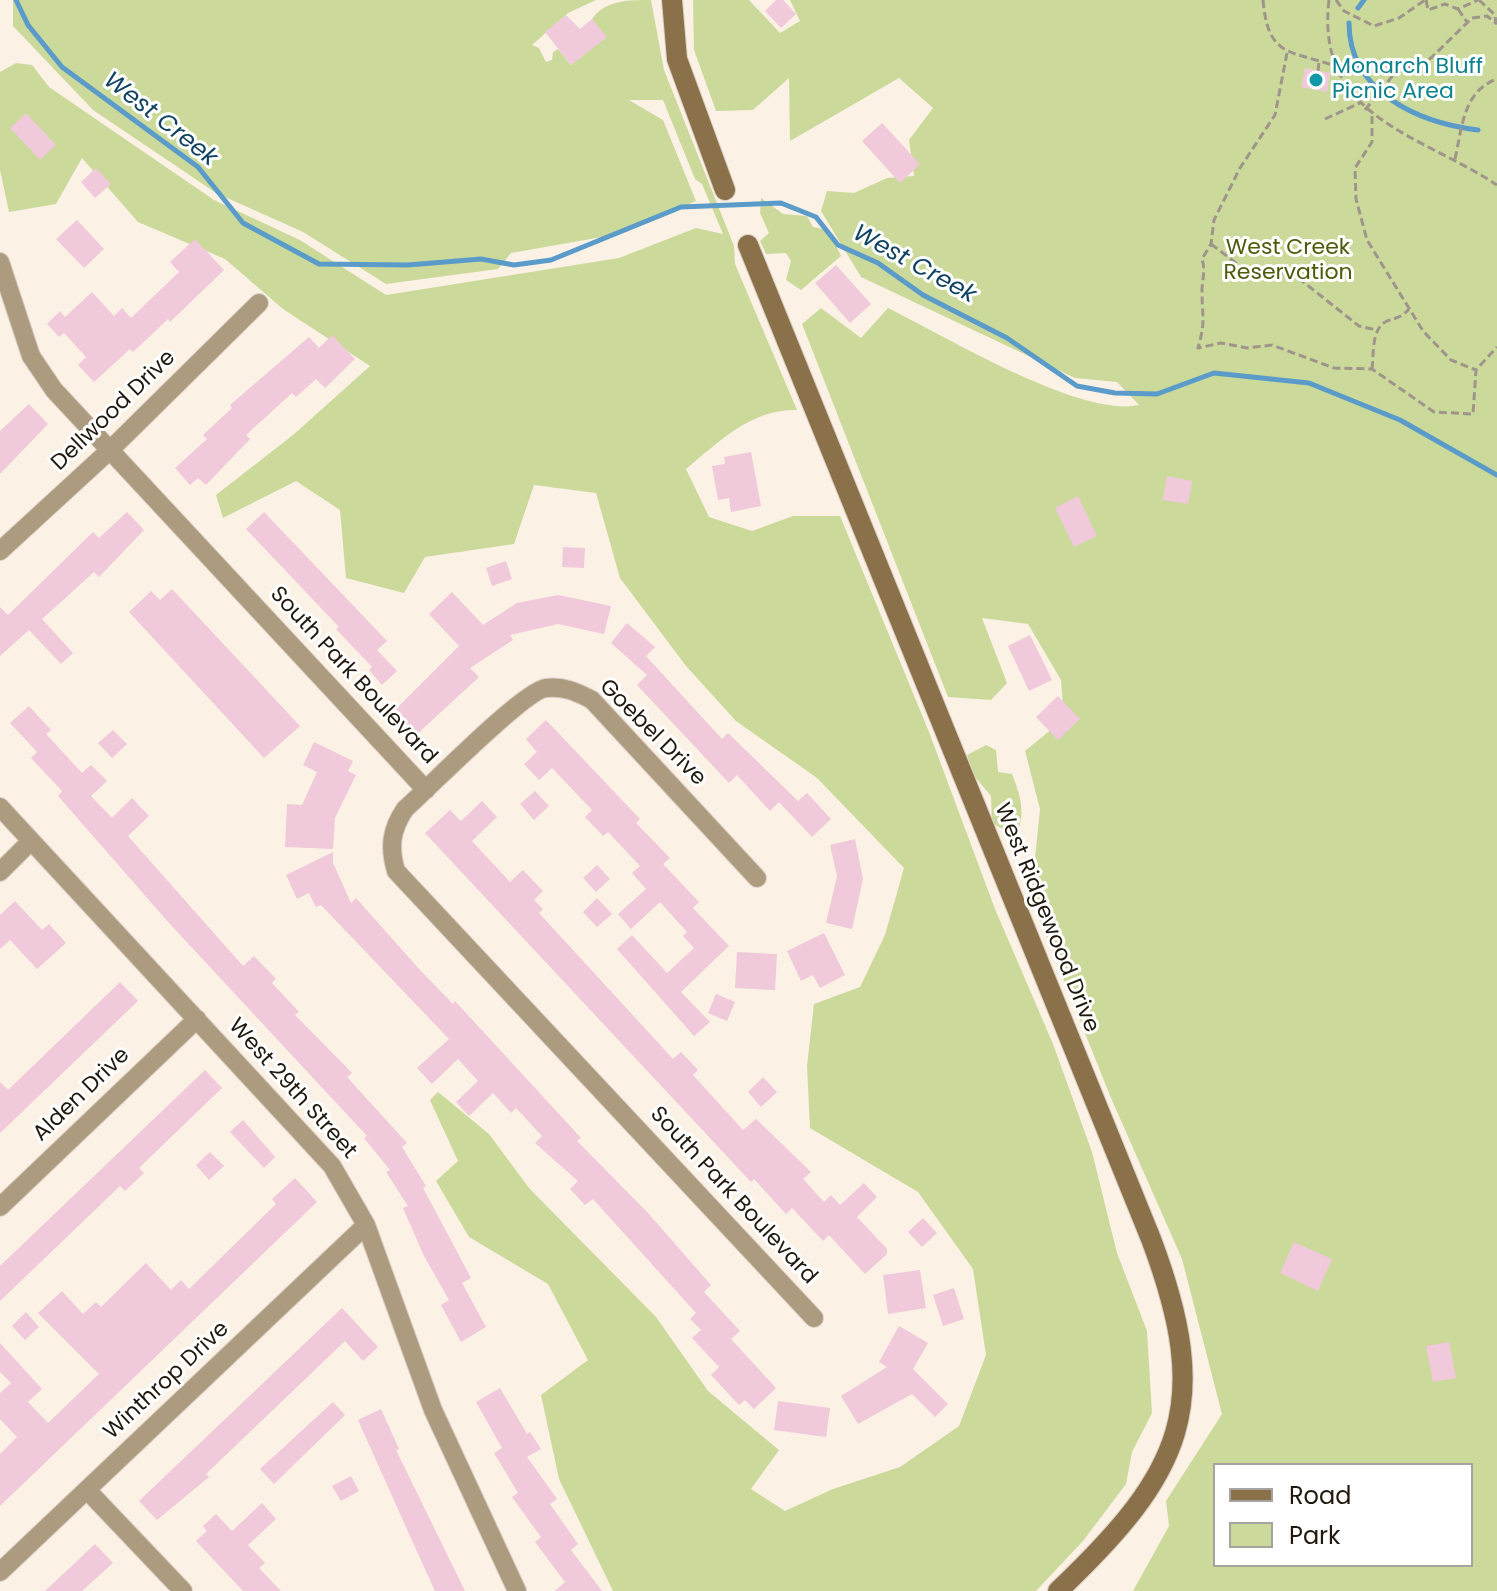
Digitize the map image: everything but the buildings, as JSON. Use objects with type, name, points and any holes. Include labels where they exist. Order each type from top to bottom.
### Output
[{"type":"street","points":[[672,0],[677,59],[725,190]]},
{"type":"street","name":"West Ridgewood Drive","points":[[748,245],[1151,1239],[1181,1334],[1181,1403],[1166,1459],[1138,1508],[1058,1591]]},
{"type":"street","name":"South Park Boulevard","points":[[0,262],[31,356],[54,390],[426,790],[405,809],[395,824],[390,849],[396,871],[814,1318]]},
{"type":"street","name":"Dellwood Drive","points":[[0,551],[110,450],[259,303]]},
{"type":"street","name":"Goebel Drive","points":[[426,790],[514,709],[543,688],[573,689],[592,700],[757,878]]},
{"type":"street","name":"West 29th Street","points":[[0,807],[332,1166],[366,1225],[433,1410],[517,1591]]},
{"type":"street","points":[[0,872],[31,841]]},
{"type":"street","name":"Alden Drive","points":[[0,1207],[197,1019]]},
{"type":"street","name":"Winthrop Drive","points":[[0,1572],[366,1225]]},
{"type":"street","points":[[87,1490],[183,1591]]},
{"type":"path","points":[[1263,0],[1265,25],[1278,47],[1287,53],[1335,66]]},
{"type":"path","points":[[1329,0],[1328,23],[1335,66],[1365,110],[1497,185]]},
{"type":"path","points":[[1336,0],[1344,11],[1374,26],[1399,18],[1426,0],[1428,10],[1445,4],[1458,9],[1468,23]]},
{"type":"path","points":[[1458,9],[1479,0],[1495,15],[1497,24]]},
{"type":"path","points":[[1365,110],[1386,82],[1404,66],[1431,58],[1480,15],[1497,24]]},
{"type":"path","points":[[1287,53],[1275,115],[1251,149],[1214,220],[1211,244],[1202,259],[1206,274],[1202,291],[1206,321],[1198,348],[1221,343],[1247,348],[1272,345],[1334,368],[1372,369],[1434,412],[1473,414],[1476,370],[1497,347]]},
{"type":"path","points":[[1318,71],[1319,62]]},
{"type":"path","points":[[1455,159],[1465,114],[1474,93],[1497,79]]},
{"type":"path","points":[[1325,119],[1360,103]]},
{"type":"path","points":[[1372,116],[1372,142],[1355,168],[1356,199],[1367,240],[1423,331],[1451,360],[1476,370]]},
{"type":"path","points":[[1211,244],[1240,266],[1297,277],[1359,326],[1376,330]]},
{"type":"path","points":[[1372,369],[1376,330],[1384,322],[1400,319],[1409,308]]},
{"type":"green space","points":[[13,0],[596,0],[568,13],[532,45],[539,48],[546,62],[552,60],[553,52],[558,49],[571,65],[606,37],[592,19],[603,8],[618,2],[651,0],[664,70],[734,246],[735,264],[797,410],[780,411],[751,421],[686,469],[709,517],[752,531],[793,516],[840,516],[929,732],[995,909],[1053,1044],[1092,1152],[1117,1253],[1147,1331],[1152,1413],[1132,1452],[1126,1484],[1083,1541],[1036,1591],[613,1591],[559,1479],[541,1395],[588,1360],[548,1284],[469,1237],[436,1181],[458,1161],[430,1100],[438,1092],[489,1134],[529,1188],[656,1317],[708,1391],[779,1450],[751,1489],[785,1511],[833,1489],[900,1467],[959,1426],[986,1355],[973,1269],[918,1192],[810,1128],[807,1066],[814,1004],[860,987],[885,935],[904,868],[817,778],[736,721],[686,666],[620,578],[596,493],[534,485],[514,544],[425,557],[404,593],[346,578],[340,510],[296,481],[223,518],[216,495],[293,435],[370,366],[283,309],[225,259],[138,222],[82,158],[56,204],[9,212],[0,170],[0,72],[16,63],[32,65],[49,87],[214,200],[300,240],[386,295],[619,258],[696,228],[723,234],[702,184],[695,179],[663,100],[629,100],[663,120],[696,201],[619,234],[511,253],[498,269],[386,284],[303,232],[216,193],[93,110],[13,26]]},
{"type":"green space","name":"West Creek Reservation","points":[[693,0],[749,0],[780,33],[800,21],[790,0],[1497,0],[1497,1591],[1133,1591],[1169,1526],[1166,1501],[1222,1414],[1182,1259],[1111,1098],[1031,898],[1040,809],[1025,751],[1064,719],[1061,680],[1028,624],[982,618],[1007,683],[991,700],[948,697],[802,324],[821,308],[861,338],[888,308],[1049,387],[1114,406],[1139,405],[1117,382],[1075,378],[861,277],[821,211],[827,191],[854,193],[887,178],[914,176],[909,140],[933,108],[899,78],[790,141],[789,78],[753,110],[716,111],[694,50]]},
{"type":"green space","points":[[761,198],[783,214],[807,216],[813,227],[829,230],[841,256],[801,290],[786,280],[791,261],[786,253],[766,254],[760,241],[769,233],[760,213]]},
{"type":"green space","points":[[986,745],[996,750],[998,772],[1012,774],[1018,790],[1022,813],[1016,837],[992,823],[991,796],[975,777],[967,755]]},
{"type":"waterway","name":"West Creek","points":[[16,0],[28,25],[62,67],[198,167],[243,223],[319,264],[408,265],[481,259],[514,265],[551,260],[681,207],[781,203],[816,217],[838,245],[878,263],[923,295],[1007,338],[1077,386],[1115,393],[1157,394],[1214,373],[1309,383],[1400,420],[1497,475]]},
{"type":"waterway","points":[[1358,8],[1364,0]]},
{"type":"waterway","points":[[1349,23],[1352,47],[1361,68],[1375,86],[1412,112],[1478,130]]},
{"type":"place","name":"Monarch Bluff Picnic Area","points":[[1316,80]]}]
